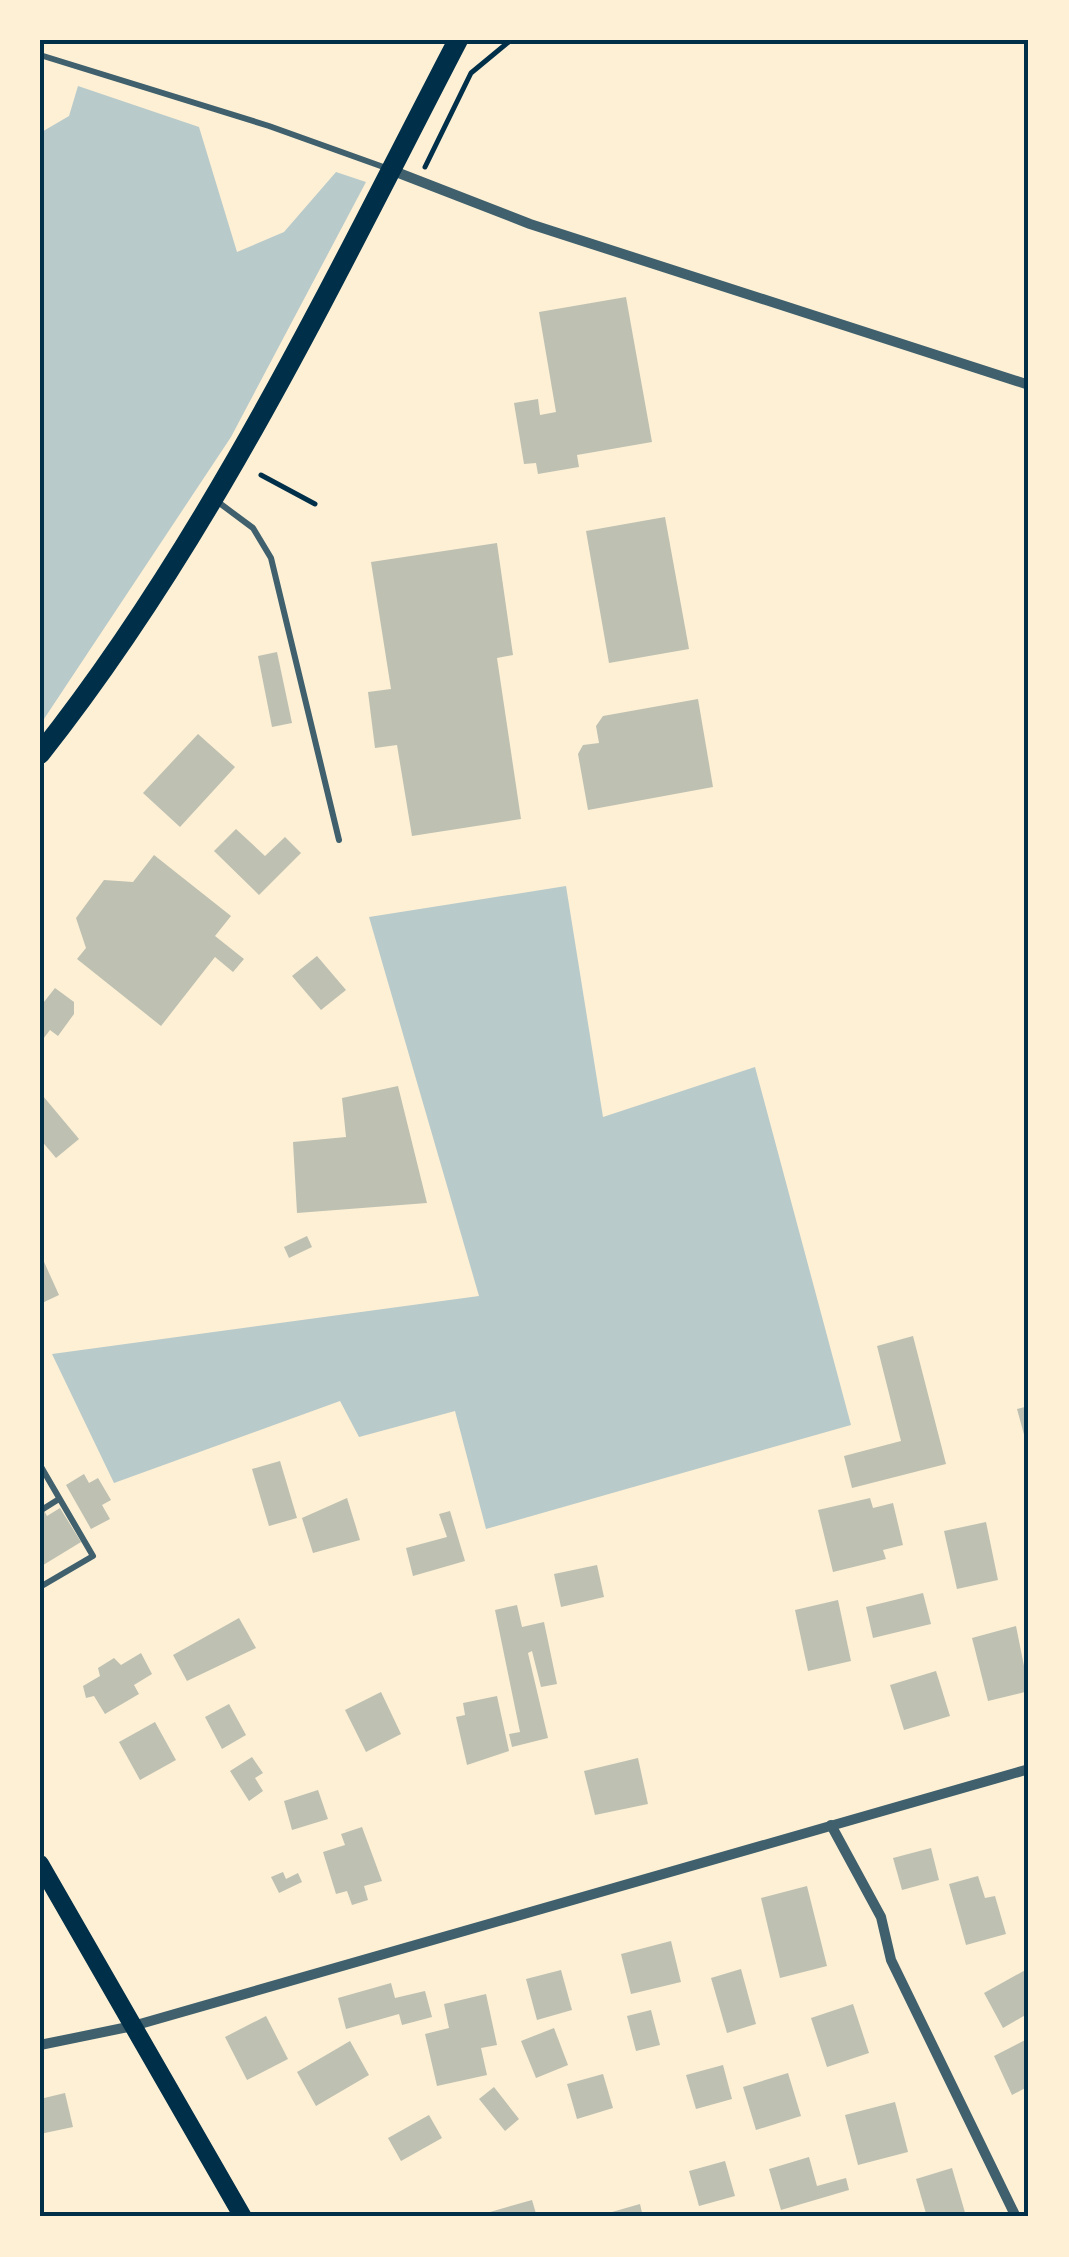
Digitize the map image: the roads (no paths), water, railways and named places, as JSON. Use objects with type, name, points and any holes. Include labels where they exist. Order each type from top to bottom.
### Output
[{"type":"main road","points":[[40,754],[144,610],[212,498],[458,40]]},
{"type":"main road","points":[[40,1864],[243,2217]]},
{"type":"street","points":[[390,170],[530,224],[1029,385]]},
{"type":"street","points":[[40,2045],[133,2026],[1029,1769]]},
{"type":"street","points":[[831,1825],[882,1917],[892,1960],[1016,2217]]},
{"type":"lane","points":[[40,55],[269,126],[390,170]]},
{"type":"lane","points":[[212,498],[253,528],[271,558],[339,840]]},
{"type":"lane","points":[[40,1466],[93,1556],[40,1587]]},
{"type":"lane","points":[[43,1509],[60,1499]]}]
